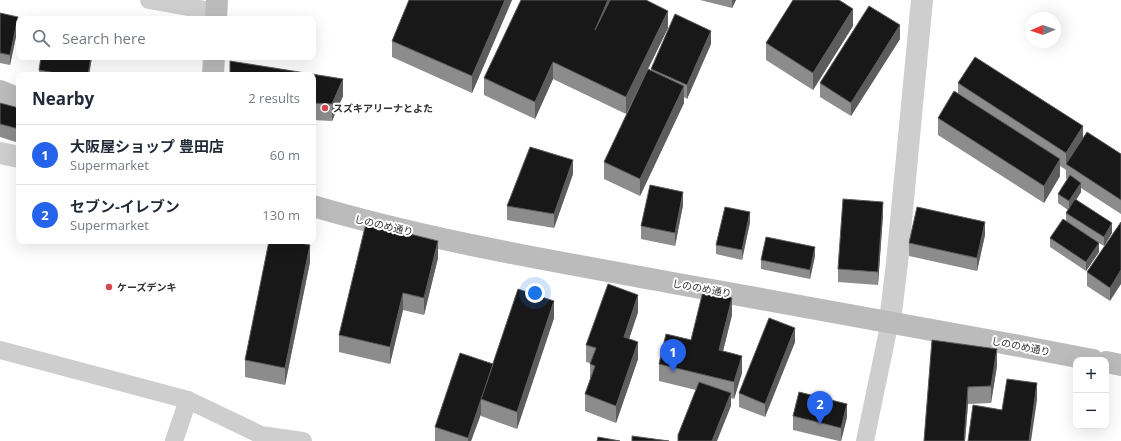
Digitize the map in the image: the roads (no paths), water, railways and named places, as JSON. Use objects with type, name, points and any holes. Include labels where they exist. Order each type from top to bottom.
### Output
[{"type":"main road","points":[[213,72],[214,60]]},
{"type":"main road","points":[[0,91],[16,98]]},
{"type":"main road","name":"しののめ通り","points":[[316,207],[362,220],[508,253],[890,321],[1077,357]]},
{"type":"main road","points":[[1109,363],[1121,365]]},
{"type":"street","points":[[149,0],[217,10]]},
{"type":"street","points":[[865,441],[890,321],[898,263],[922,0]]},
{"type":"street","points":[[0,152],[16,156]]},
{"type":"street","points":[[0,350],[188,400],[261,434],[303,441]]},
{"type":"street","points":[[174,441],[188,400]]},
{"type":"place","name":"スズキアリーナとよた","points":[[325,108]]},
{"type":"place","name":"ケーズデンキ","points":[[109,287]]},
{"type":"place","name":"大阪屋ショップ 豊田店","points":[[673,372]]},
{"type":"place","name":"セブン-イレブン","points":[[820,424]]}]
